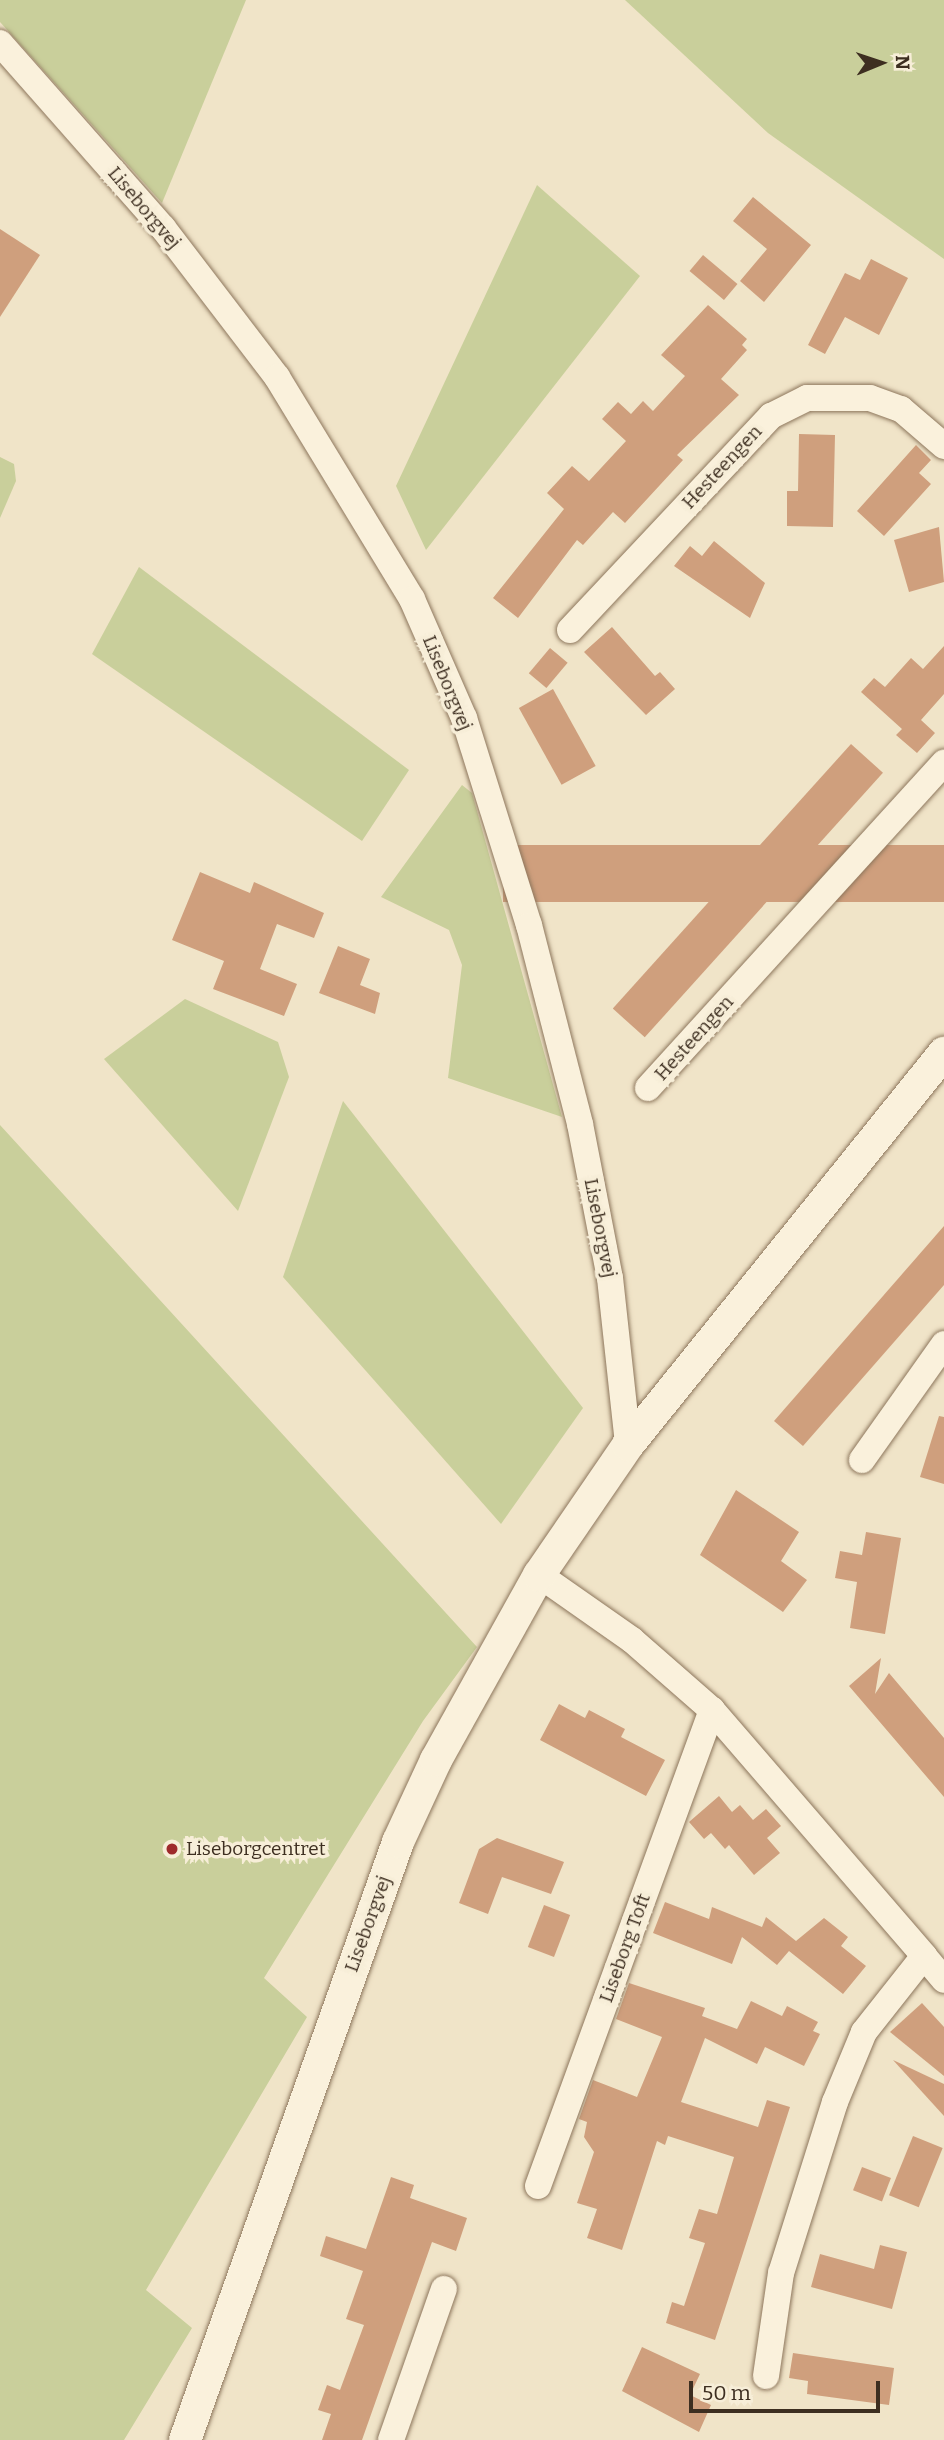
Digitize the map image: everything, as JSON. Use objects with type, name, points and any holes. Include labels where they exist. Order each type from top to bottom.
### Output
[{"type":"street","name":"Liseborgvej","points":[[0,43],[163,228],[277,377],[412,599],[464,719],[530,925],[580,1124],[610,1278],[628,1445]]},
{"type":"street","name":"Hesteengen","points":[[570,630],[771,416],[807,398],[870,398],[901,409],[944,446]]},
{"type":"street","name":"Hesteengen","points":[[648,1088],[942,770]]},
{"type":"street","name":"Liseborgvej","points":[[185,2440],[398,1842],[539,1575],[628,1445],[916,1094],[944,1053]]},
{"type":"street","name":"Liseborgvej","points":[[916,1094],[944,1072]]},
{"type":"street","points":[[862,1460],[944,1344]]},
{"type":"street","points":[[539,1575],[632,1640],[712,1710],[944,1980]]},
{"type":"street","name":"Liseborg Toft","points":[[538,2186],[712,1710]]},
{"type":"street","points":[[766,2376],[781,2273],[835,2102],[864,2032],[924,1956]]},
{"type":"street","points":[[391,2440],[444,2289]]},
{"type":"green space","points":[[0,0],[246,0],[162,203],[0,22]]},
{"type":"green space","points":[[625,0],[944,0],[944,259],[768,133]]},
{"type":"green space","points":[[537,185],[640,276],[426,550],[396,486]]},
{"type":"green space","points":[[0,457],[14,464],[16,481],[0,518]]},
{"type":"green space","points":[[139,567],[409,770],[362,841],[92,654]]},
{"type":"green space","points":[[462,785],[472,793],[562,1117],[448,1078],[462,965],[449,930],[381,897]]},
{"type":"green space","points":[[185,999],[278,1042],[289,1077],[238,1211],[104,1059]]},
{"type":"green space","points":[[343,1101],[583,1408],[501,1524],[283,1277]]},
{"type":"green space","name":"Liseborgcentret","points":[[0,1125],[477,1647],[423,1721],[264,1978],[307,2017],[146,2290],[192,2328],[124,2440],[0,2440]]},
{"type":"building","points":[[753,197],[811,245],[764,302],[740,281],[767,249],[733,221]]},
{"type":"building","points":[[0,229],[40,255],[0,317]]},
{"type":"building","points":[[703,255],[737,284],[724,300],[690,271]]},
{"type":"building","points":[[871,259],[908,278],[879,335],[845,317],[825,354],[808,345],[845,273],[860,280]]},
{"type":"building","points":[[708,305],[747,339],[742,345],[747,350],[721,379],[739,395],[677,455],[683,460],[625,523],[613,512],[583,545],[577,540],[518,618],[493,598],[564,509],[547,493],[572,466],[589,481],[626,441],[602,419],[618,402],[631,414],[643,401],[653,411],[685,376],[661,355]]},
{"type":"building","points":[[799,434],[835,435],[833,527],[787,526],[787,491],[798,491]]},
{"type":"building","points":[[916,445],[931,460],[919,473],[931,484],[884,536],[857,511]]},
{"type":"building","points":[[939,527],[944,582],[909,592],[894,540]]},
{"type":"building","points":[[714,541],[765,583],[750,618],[674,566],[690,546],[702,556]]},
{"type":"building","points":[[612,627],[655,676],[660,672],[675,689],[646,715],[584,652]]},
{"type":"building","points":[[944,646],[944,694],[921,720],[935,733],[917,753],[896,735],[902,729],[861,692],[874,678],[885,687],[911,658],[923,669]]},
{"type":"building","points":[[550,648],[568,663],[546,688],[529,673]]},
{"type":"building","points":[[553,689],[596,766],[562,785],[519,708]]},
{"type":"building","points":[[851,744],[883,773],[645,1037],[613,1009]]},
{"type":"building","points":[[503,845],[944,845],[944,902],[503,902]]},
{"type":"building","points":[[200,872],[250,893],[254,882],[324,913],[314,938],[277,924],[260,969],[297,984],[284,1016],[213,989],[224,961],[172,940]]},
{"type":"building","points":[[338,946],[370,959],[360,985],[380,993],[375,1014],[319,993]]},
{"type":"building","points":[[944,1226],[944,1285],[803,1446],[774,1421]]},
{"type":"building","points":[[939,1416],[944,1417],[944,1484],[920,1477]]},
{"type":"building","points":[[736,1490],[799,1532],[781,1561],[807,1580],[783,1612],[700,1555]]},
{"type":"building","points":[[866,1532],[901,1538],[885,1634],[850,1628],[857,1582],[835,1578],[840,1551],[862,1555]]},
{"type":"building","points":[[881,1658],[875,1694],[889,1673],[944,1738],[944,1797],[849,1686]]},
{"type":"building","points":[[559,1704],[585,1718],[589,1710],[625,1729],[621,1737],[665,1760],[646,1796],[540,1740]]},
{"type":"building","points":[[719,1796],[732,1812],[740,1805],[753,1820],[766,1809],[781,1826],[767,1838],[780,1853],[754,1875],[729,1845],[725,1849],[711,1833],[704,1839],[689,1822]]},
{"type":"building","points":[[497,1838],[564,1862],[551,1894],[502,1877],[488,1914],[459,1903],[479,1849]]},
{"type":"building","points":[[665,1902],[709,1919],[712,1907],[762,1927],[766,1917],[796,1941],[824,1918],[848,1937],[841,1946],[866,1966],[843,1994],[789,1951],[777,1965],[742,1937],[732,1964],[653,1933]]},
{"type":"building","points":[[544,1905],[570,1915],[554,1957],[528,1947]]},
{"type":"building","points":[[629,1983],[705,2008],[702,2016],[737,2029],[751,2001],[782,2016],[787,2006],[818,2022],[813,2031],[820,2034],[804,2066],[765,2047],[757,2064],[705,2038],[681,2102],[758,2127],[767,2100],[790,2107],[715,2340],[666,2323],[672,2302],[684,2306],[705,2243],[689,2238],[699,2209],[717,2214],[734,2157],[668,2136],[665,2145],[657,2141],[622,2250],[587,2238],[597,2209],[577,2203],[594,2152],[584,2137],[587,2122],[579,2119],[593,2080],[637,2097],[662,2037],[616,2019]]},
{"type":"building","points":[[922,2003],[944,2027],[944,2076],[890,2032]]},
{"type":"building","points":[[893,2060],[944,2084],[944,2116]]},
{"type":"building","points":[[913,2136],[943,2148],[919,2207],[889,2195]]},
{"type":"building","points":[[862,2167],[891,2178],[882,2201],[853,2190]]},
{"type":"building","points":[[391,2177],[414,2185],[410,2198],[467,2218],[456,2251],[432,2242],[362,2440],[322,2440],[331,2414],[318,2410],[327,2385],[340,2390],[364,2325],[346,2319],[363,2271],[320,2256],[326,2236],[366,2249]]},
{"type":"building","points":[[880,2245],[907,2252],[892,2309],[811,2287],[820,2254],[874,2269]]},
{"type":"building","points":[[642,2347],[700,2374],[690,2395],[711,2405],[699,2432],[622,2391]]},
{"type":"building","points":[[793,2353],[894,2368],[889,2405],[807,2394],[808,2381],[789,2378]]},
{"type":"place","name":"Liseborgcentret","points":[[172,1849]]}]
